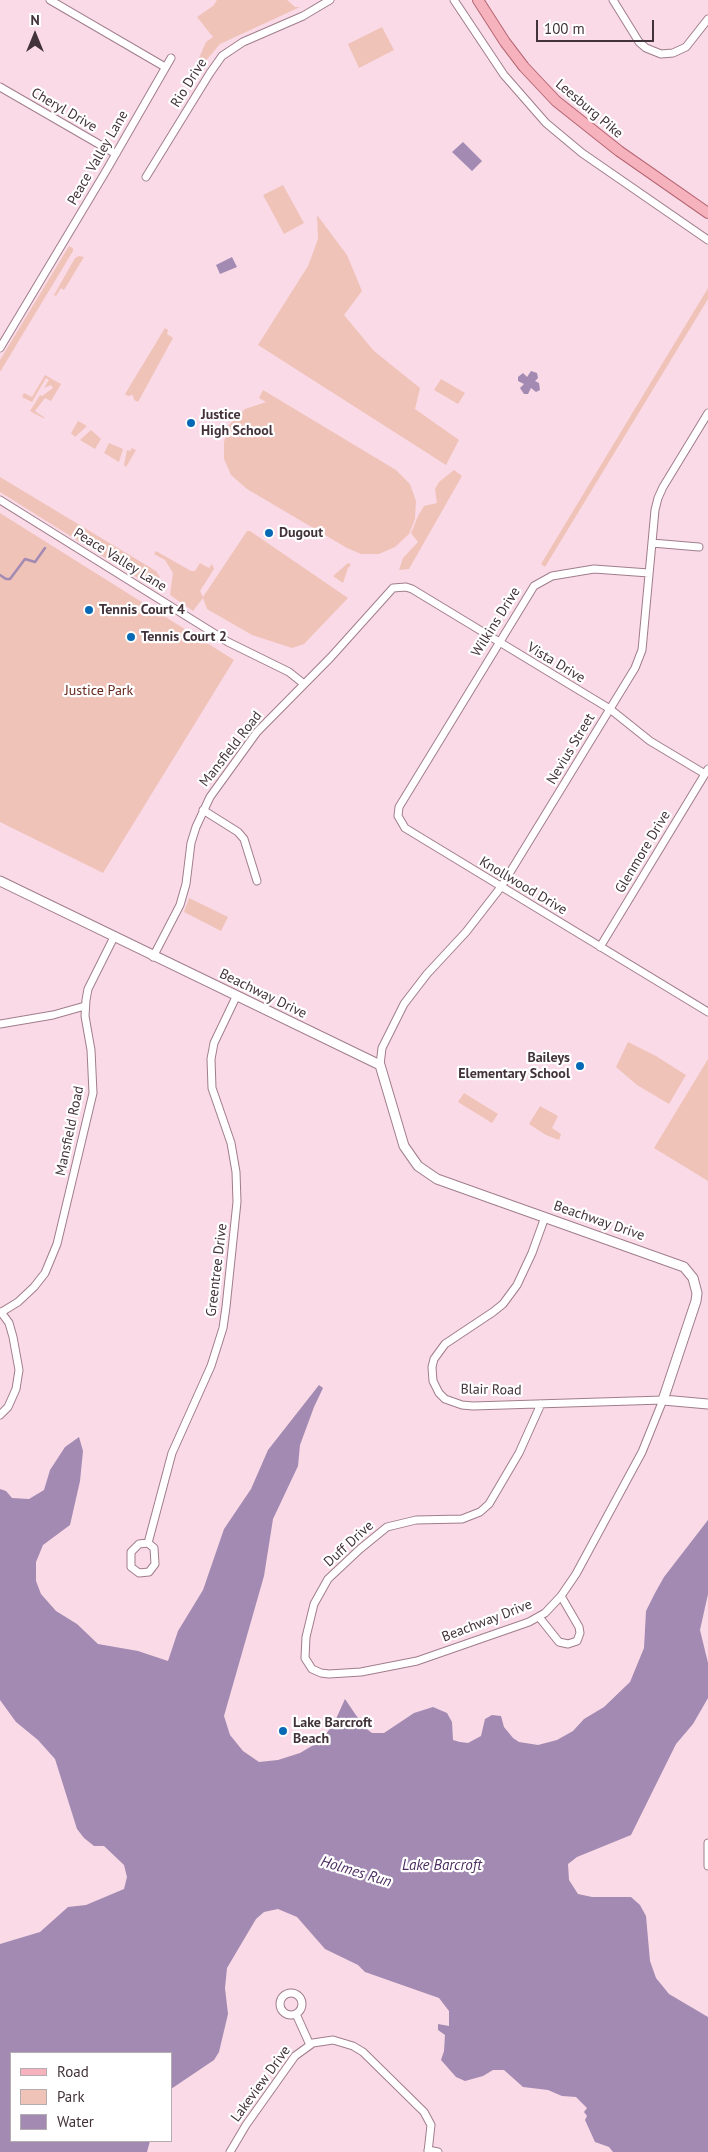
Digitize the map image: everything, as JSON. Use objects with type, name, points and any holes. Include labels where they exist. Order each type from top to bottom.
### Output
[{"type":"main road","name":"Leesburg Pike","points":[[478,0],[505,42],[556,101],[619,152],[708,213]]},
{"type":"street","points":[[50,0],[165,67]]},
{"type":"street","name":"Rio Drive","points":[[146,177],[222,56],[243,42],[303,16],[330,0]]},
{"type":"street","points":[[454,0],[504,75],[552,128],[582,153],[708,240]]},
{"type":"street","points":[[612,0],[639,42],[646,48],[661,54],[673,53],[686,46],[708,19]]},
{"type":"street","name":"Peace Valley Lane","points":[[0,348],[171,58]]},
{"type":"street","name":"Cheryl Drive","points":[[0,87],[116,154]]},
{"type":"street","name":"Nevius Street","points":[[380,1065],[382,1048],[409,996],[466,932],[501,886],[635,668],[642,650],[655,510],[663,487],[708,413]]},
{"type":"street","name":"Peace Valley Lane","points":[[0,500],[228,642],[289,672],[304,684]]},
{"type":"street","points":[[652,543],[700,547]]},
{"type":"street","name":"Wilkins Drive","points":[[435,748],[530,590],[544,579],[594,569],[648,573]]},
{"type":"street","name":"Vista Drive","points":[[389,591],[398,586],[412,590],[610,710],[650,741],[707,772]]},
{"type":"street","name":"Mansfield Road","points":[[153,956],[176,913],[184,892],[191,843],[203,810],[257,732],[304,684],[389,591]]},
{"type":"street","name":"Knollwood Drive","points":[[435,748],[399,807],[399,821],[405,828],[708,1012]]},
{"type":"street","name":"Glenmore Drive","points":[[600,947],[707,772]]},
{"type":"street","points":[[203,810],[238,832],[244,839],[257,881]]},
{"type":"street","name":"Beachway Drive","points":[[0,881],[236,997],[380,1065],[398,1134],[418,1166],[437,1179],[677,1263],[689,1272],[693,1278],[697,1293],[696,1301],[663,1400],[642,1452],[561,1596],[539,1617],[409,1663],[360,1672],[329,1674],[317,1672]]},
{"type":"street","name":"Mansfield Road","points":[[0,1415],[8,1407],[16,1389],[19,1370],[9,1323],[1,1312],[18,1302],[34,1287],[45,1273],[57,1244],[93,1094],[91,1050],[85,1006],[88,989],[114,937]]},
{"type":"street","name":"Greentree Drive","points":[[148,1543],[172,1453],[210,1366],[223,1328],[237,1202],[236,1172],[231,1143],[212,1088],[211,1060],[214,1043],[236,997]]},
{"type":"street","points":[[0,1024],[53,1015],[85,1006]]},
{"type":"street","name":"Blair Road","points":[[545,1217],[523,1274],[509,1296],[493,1312],[445,1344],[434,1359],[432,1376],[439,1393],[445,1399],[462,1405],[663,1400],[708,1404]]},
{"type":"street","name":"Duff Drive","points":[[317,1672],[308,1664],[305,1658],[305,1642],[314,1604],[328,1579],[360,1549],[388,1527],[416,1520],[451,1521],[480,1512],[489,1504],[519,1453],[541,1404]]},
{"type":"street","points":[[148,1543],[154,1548],[155,1564],[149,1572],[139,1573],[132,1567],[131,1552],[138,1544],[148,1543]]},
{"type":"street","points":[[539,1617],[559,1642],[568,1644],[576,1641],[580,1633],[579,1626],[561,1596]]},
{"type":"street","points":[[708,1843],[708,1866]]},
{"type":"street","points":[[296,2014],[310,2045]]},
{"type":"street","name":"Lakeview Drive","points":[[230,2152],[246,2125],[291,2060],[310,2045],[324,2040],[342,2041],[363,2052],[402,2089],[428,2118],[431,2125],[428,2151],[438,2152]]},
{"type":"green space","points":[[217,0],[287,0],[295,7],[300,7],[220,44],[203,64],[199,58],[206,42],[213,37],[197,17],[213,6]]},
{"type":"green space","points":[[382,27],[394,50],[359,68],[348,44]]},
{"type":"green space","points":[[283,185],[304,223],[284,234],[263,195]]},
{"type":"green space","points":[[317,215],[347,255],[362,291],[344,315],[374,351],[420,388],[415,409],[459,440],[446,465],[258,345],[308,266],[318,239]]},
{"type":"green space","points":[[69,246],[73,248],[73,251],[0,372],[0,360]]},
{"type":"green space","points":[[79,256],[84,257],[64,290],[61,288],[56,296],[54,295],[75,258]]},
{"type":"green space","points":[[708,288],[708,299],[545,567],[541,564]]},
{"type":"green space","points":[[165,328],[168,330],[167,334],[173,338],[138,402],[134,400],[133,395],[128,396],[125,394]]},
{"type":"green space","points":[[45,375],[61,384],[51,401],[45,398],[35,411],[45,418],[43,418],[30,411],[40,395],[42,396],[53,388],[51,385],[44,388],[49,380],[46,378],[32,402],[22,397],[24,393],[32,397]]},
{"type":"green space","points":[[441,379],[465,393],[458,404],[434,390]]},
{"type":"green space","points":[[263,390],[396,470],[410,484],[416,501],[415,519],[409,534],[395,547],[379,554],[361,554],[347,548],[247,489],[231,475],[224,459],[224,442],[229,425],[245,409],[266,402],[259,398]]},
{"type":"green space","points":[[78,421],[87,426],[75,437],[71,433]]},
{"type":"green space","points":[[91,430],[101,439],[95,449],[80,440]]},
{"type":"green space","points":[[109,443],[123,449],[119,462],[104,453]]},
{"type":"green space","points":[[131,448],[136,450],[126,467],[124,465],[127,450],[131,451]]},
{"type":"green space","points":[[454,470],[462,476],[409,569],[399,570],[403,558],[418,542],[411,533],[418,516],[424,506],[437,503],[435,489],[439,482]]},
{"type":"green space","points":[[0,477],[156,571],[160,577],[159,582],[152,586],[147,584],[0,492]]},
{"type":"green space","name":"Justice Park","points":[[0,513],[234,660],[103,873],[0,822]]},
{"type":"green space","points":[[247,531],[250,531],[348,598],[304,644],[292,648],[252,635],[207,609],[203,598],[193,611],[170,595],[173,573],[165,560],[154,554],[156,551],[191,571],[195,571],[200,563],[209,568],[212,564],[214,569],[200,591],[203,597]]},
{"type":"green space","points":[[348,563],[351,565],[348,568],[343,583],[333,576]]},
{"type":"green space","points":[[189,898],[228,917],[221,931],[184,912]]},
{"type":"green space","points":[[628,1042],[656,1056],[686,1075],[669,1104],[637,1085],[616,1067]]},
{"type":"green space","points":[[708,1059],[708,1181],[654,1148]]},
{"type":"green space","points":[[464,1093],[498,1114],[492,1123],[458,1102]]},
{"type":"green space","points":[[540,1106],[558,1116],[552,1128],[561,1134],[559,1140],[546,1135],[529,1124]]},
{"type":"water","points":[[463,142],[482,161],[472,171],[452,152]]},
{"type":"water","points":[[232,257],[237,267],[220,274],[216,265]]},
{"type":"water","points":[[531,371],[537,373],[538,378],[535,381],[539,383],[540,390],[536,392],[531,388],[528,394],[524,394],[520,388],[524,384],[518,381],[518,377],[523,373],[527,377]]},
{"type":"water","name":"Lake Barcroft","points":[[319,1385],[323,1388],[300,1445],[298,1466],[273,1519],[264,1576],[224,1716],[230,1735],[243,1751],[259,1762],[278,1760],[300,1753],[322,1740],[335,1721],[345,1699],[364,1727],[372,1733],[384,1733],[414,1713],[433,1707],[447,1713],[452,1722],[453,1740],[460,1742],[468,1743],[481,1736],[485,1719],[492,1715],[501,1716],[504,1727],[519,1742],[538,1745],[557,1740],[573,1731],[584,1719],[604,1707],[630,1682],[644,1648],[646,1611],[664,1577],[708,1520],[708,1594],[700,1630],[708,1663],[708,1698],[693,1724],[676,1744],[631,1835],[577,1857],[568,1864],[569,1880],[578,1894],[592,1897],[631,1897],[640,1905],[646,1916],[650,1961],[656,1978],[669,1994],[708,2017],[708,2152],[613,2152],[609,2147],[595,2142],[585,2120],[587,2116],[584,2112],[587,2108],[576,2097],[562,2096],[548,2090],[523,2087],[504,2070],[493,2070],[483,2076],[465,2081],[456,2077],[441,2060],[444,2051],[445,2035],[438,2030],[438,2024],[449,2026],[449,2011],[439,1998],[365,1972],[358,1965],[325,1949],[297,1917],[278,1909],[264,1912],[256,1919],[227,1968],[225,1988],[228,2014],[219,2052],[214,2060],[172,2088],[172,2052],[10,2052],[10,2142],[150,2142],[147,2152],[0,2152],[0,1944],[40,1932],[68,1907],[86,1905],[124,1889],[127,1877],[124,1865],[104,1846],[94,1846],[77,1829],[55,1759],[38,1740],[16,1722],[0,1700],[0,1489],[6,1491],[12,1498],[29,1499],[44,1490],[50,1470],[65,1447],[79,1437],[83,1451],[80,1481],[70,1525],[43,1545],[36,1562],[36,1581],[41,1594],[56,1611],[77,1624],[98,1644],[138,1651],[168,1661],[178,1631],[203,1590],[224,1529],[251,1489],[268,1450]]},
{"type":"waterway","points":[[0,575],[10,579],[25,559],[35,562],[45,548]]},
{"type":"place","name":"Justice High School","points":[[191,423]]},
{"type":"place","name":"Dugout","points":[[269,533]]},
{"type":"place","name":"Tennis Court 4","points":[[89,610]]},
{"type":"place","name":"Tennis Court 2","points":[[131,637]]},
{"type":"place","name":"Baileys Elementary School","points":[[580,1066]]},
{"type":"place","name":"Lake Barcroft Beach","points":[[283,1731]]},
{"type":"water label","name":"Holmes Run","points":[[356,1872]]}]
